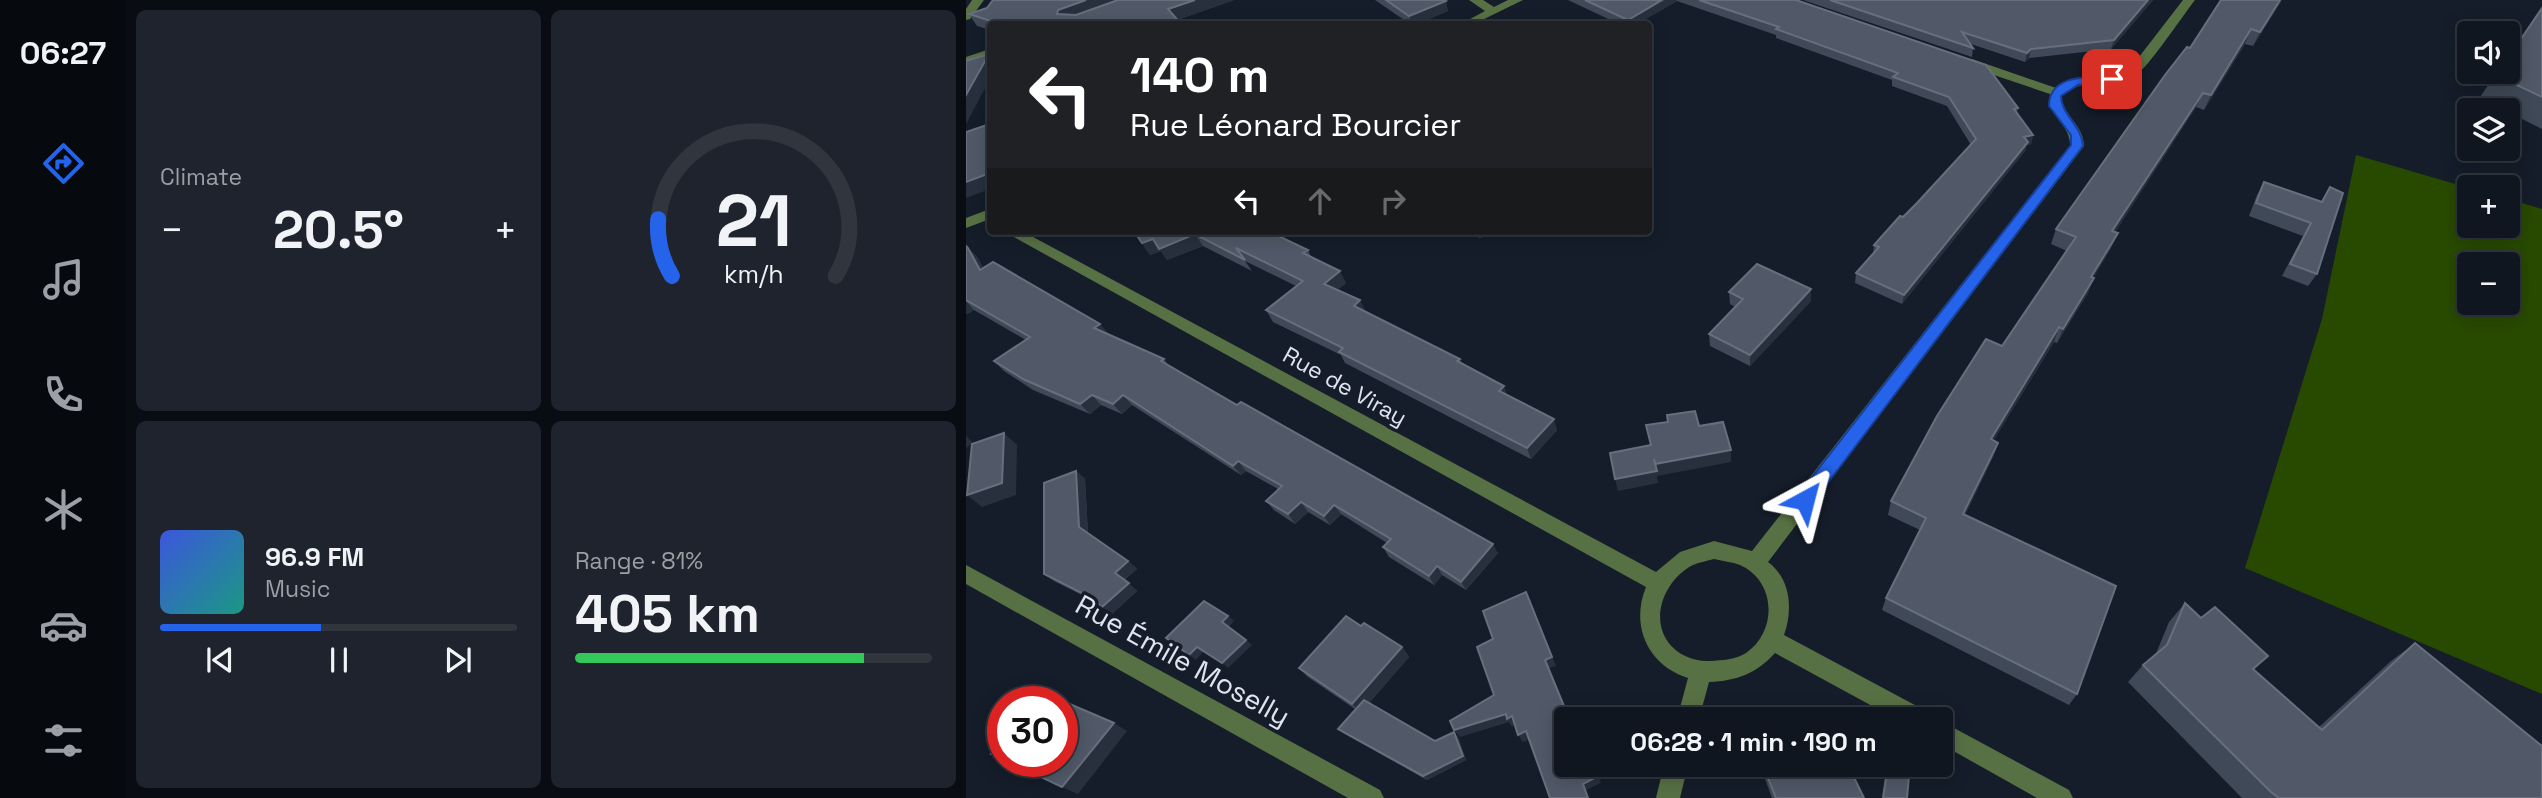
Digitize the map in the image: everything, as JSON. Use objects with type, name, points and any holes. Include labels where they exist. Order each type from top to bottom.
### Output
[{"type":"street","points":[[966,17],[978,0]]},
{"type":"street","points":[[1475,0],[1493,11]]},
{"type":"street","points":[[1472,21],[1517,0]]},
{"type":"street","points":[[1953,57],[2057,92],[2076,82],[2119,78],[2133,73],[2189,0]]},
{"type":"street","points":[[966,50],[987,47]]},
{"type":"street","points":[[966,61],[987,54]]},
{"type":"street","points":[[1756,562],[2077,146],[2077,134],[2055,106],[2057,92]]},
{"type":"street","points":[[966,223],[987,215]]},
{"type":"street","name":"Rue de Viray","points":[[1017,235],[1658,583]]},
{"type":"street","points":[[1700,552],[1733,552],[1756,562],[1767,572],[1778,590],[1781,609],[1773,640],[1759,656],[1743,667],[1725,672],[1701,672],[1679,664],[1663,652],[1649,621],[1650,604],[1658,583],[1669,568],[1700,552]]},
{"type":"street","name":"Rue Émile Moselly","points":[[966,574],[1371,798]]},
{"type":"street","points":[[1773,640],[1896,707]]},
{"type":"street","points":[[1691,707],[1701,672]]},
{"type":"street","points":[[1953,739],[2061,798]]},
{"type":"street","points":[[1668,798],[1673,777]]},
{"type":"green space","points":[[2356,155],[2457,184],[2457,238],[2520,238],[2520,203],[2542,209],[2542,694],[2245,568],[2322,319]]},
{"type":"building","points":[[993,0],[1086,0],[1058,10],[1057,14],[1076,15],[1118,0],[1195,0],[1168,9],[1178,21],[991,21],[969,14],[987,8]]},
{"type":"building","points":[[1386,0],[1444,0],[1446,1],[1409,16]]},
{"type":"building","points":[[1585,0],[1662,0],[1628,20]]},
{"type":"building","points":[[1699,0],[1796,0],[1986,65],[2018,108],[2014,109],[2033,135],[2024,137],[2028,142],[1904,295],[1856,273],[1879,247],[1874,245],[1976,139],[1949,97],[1893,77],[1898,73],[1776,29],[1779,27]]},
{"type":"building","points":[[1830,0],[2148,0],[2114,40],[2031,49],[2027,53],[1962,32],[1973,48]]},
{"type":"building","points":[[2221,0],[2280,0],[2260,32],[2251,29],[2211,95],[2203,93],[2112,231],[2118,233],[2091,277],[2094,278],[2063,329],[2059,327],[1991,439],[1998,443],[1963,514],[2116,586],[2077,694],[1886,598],[1926,518],[1891,501],[1937,416],[1986,339],[2002,346],[2076,237],[2056,229],[2165,75],[2187,47],[2190,48]]},
{"type":"building","points":[[2542,8],[2542,97],[2515,84],[2520,84],[2520,40]]},
{"type":"building","points":[[987,55],[966,95],[966,61]]},
{"type":"building","points":[[987,125],[987,174],[966,182],[966,132]]},
{"type":"building","points":[[2264,182],[2322,202],[2330,187],[2343,193],[2317,274],[2290,264],[2311,223],[2256,203]]},
{"type":"building","points":[[1137,235],[1193,235],[1159,249],[1153,239],[1142,243]]},
{"type":"building","points":[[1197,235],[1276,235],[1308,250],[1303,253],[1340,271],[1324,284],[1360,300],[1354,306],[1460,359],[1457,361],[1504,386],[1499,391],[1554,419],[1527,448],[1339,352],[1343,348],[1266,310],[1303,281],[1236,248],[1245,260]]},
{"type":"building","points":[[966,246],[980,270],[993,262],[1100,324],[1094,328],[1164,359],[1161,361],[1237,405],[1241,402],[1493,544],[1461,582],[1437,566],[1429,576],[1383,547],[1391,539],[1334,505],[1324,516],[1301,502],[1288,514],[1266,501],[1282,486],[1238,461],[1233,466],[1123,395],[1113,404],[1092,395],[1080,404],[1023,379],[994,361],[1030,337],[966,300]]},
{"type":"building","points":[[1757,264],[1811,289],[1750,355],[1709,334],[1743,299],[1729,292]]},
{"type":"building","points":[[1695,411],[1699,426],[1723,422],[1731,450],[1655,464],[1657,471],[1615,479],[1610,453],[1651,445],[1646,425],[1668,422],[1667,415]]},
{"type":"building","points":[[1004,433],[1002,483],[967,495],[972,444]]},
{"type":"building","points":[[1076,471],[1079,527],[1128,561],[1115,573],[1129,583],[1102,607],[1088,596],[1044,574],[1044,483]]},
{"type":"building","points":[[1526,592],[1552,657],[1545,660],[1564,707],[1554,707],[1554,777],[1596,777],[1583,784],[1588,798],[1550,798],[1526,731],[1518,735],[1512,716],[1507,719],[1506,714],[1454,730],[1450,721],[1494,695],[1477,647],[1493,639],[1483,611]]},
{"type":"building","points":[[1204,601],[1228,616],[1222,622],[1246,640],[1222,663],[1197,647],[1189,655],[1166,638]]},
{"type":"building","points":[[2185,603],[2201,618],[2215,607],[2268,656],[2253,669],[2322,730],[2415,643],[2542,746],[2542,798],[2279,798],[2143,665],[2167,645]]},
{"type":"building","points":[[1346,616],[1361,626],[1364,623],[1402,647],[1352,704],[1299,668]]},
{"type":"building","points":[[1364,700],[1435,741],[1454,732],[1463,756],[1423,776],[1338,729]]},
{"type":"building","points":[[1078,708],[1114,723],[1078,767]]},
{"type":"building","points":[[1041,777],[1070,777],[1062,787]]},
{"type":"building","points":[[1768,777],[1854,777],[1864,798],[1776,798]]},
{"type":"building","points":[[1886,777],[1909,777],[1907,798],[1883,798]]},
{"type":"route","points":[[1805,500],[2077,146],[2077,134],[2055,106],[2055,95],[2062,88],[2076,82],[2112,79]]}]
